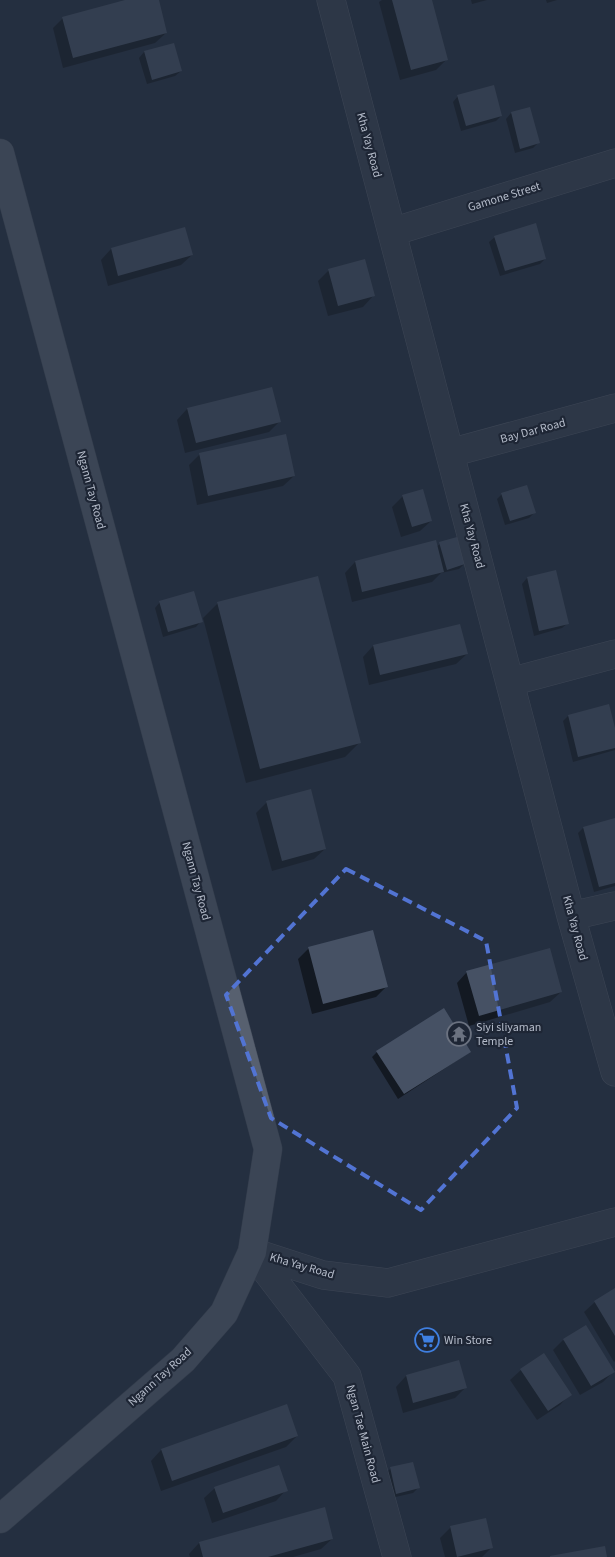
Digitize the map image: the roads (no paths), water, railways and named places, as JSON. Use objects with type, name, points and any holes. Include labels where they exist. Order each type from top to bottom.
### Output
[{"type":"main road","name":"Ngann Tay Road","points":[[0,153],[268,1149],[252,1252],[224,1313],[183,1360],[0,1519]]},
{"type":"street","name":"Kha Yay Road","points":[[331,0],[510,682],[615,1072]]},
{"type":"street","name":"Gamone Street","points":[[392,232],[615,163]]},
{"type":"street","name":"Bay Dar Road","points":[[450,453],[615,408]]},
{"type":"street","points":[[510,682],[615,654]]},
{"type":"street","points":[[572,916],[615,906]]},
{"type":"street","name":"Kha Yay Road","points":[[252,1252],[324,1275],[388,1283],[615,1222]]},
{"type":"street","name":"Ngan Tae Main Road","points":[[252,1252],[347,1376],[397,1557]]},
{"type":"place","name":"Siyi sliyaman Temple","points":[[459,1034]]},
{"type":"place","name":"Win Store","points":[[427,1340]]}]
